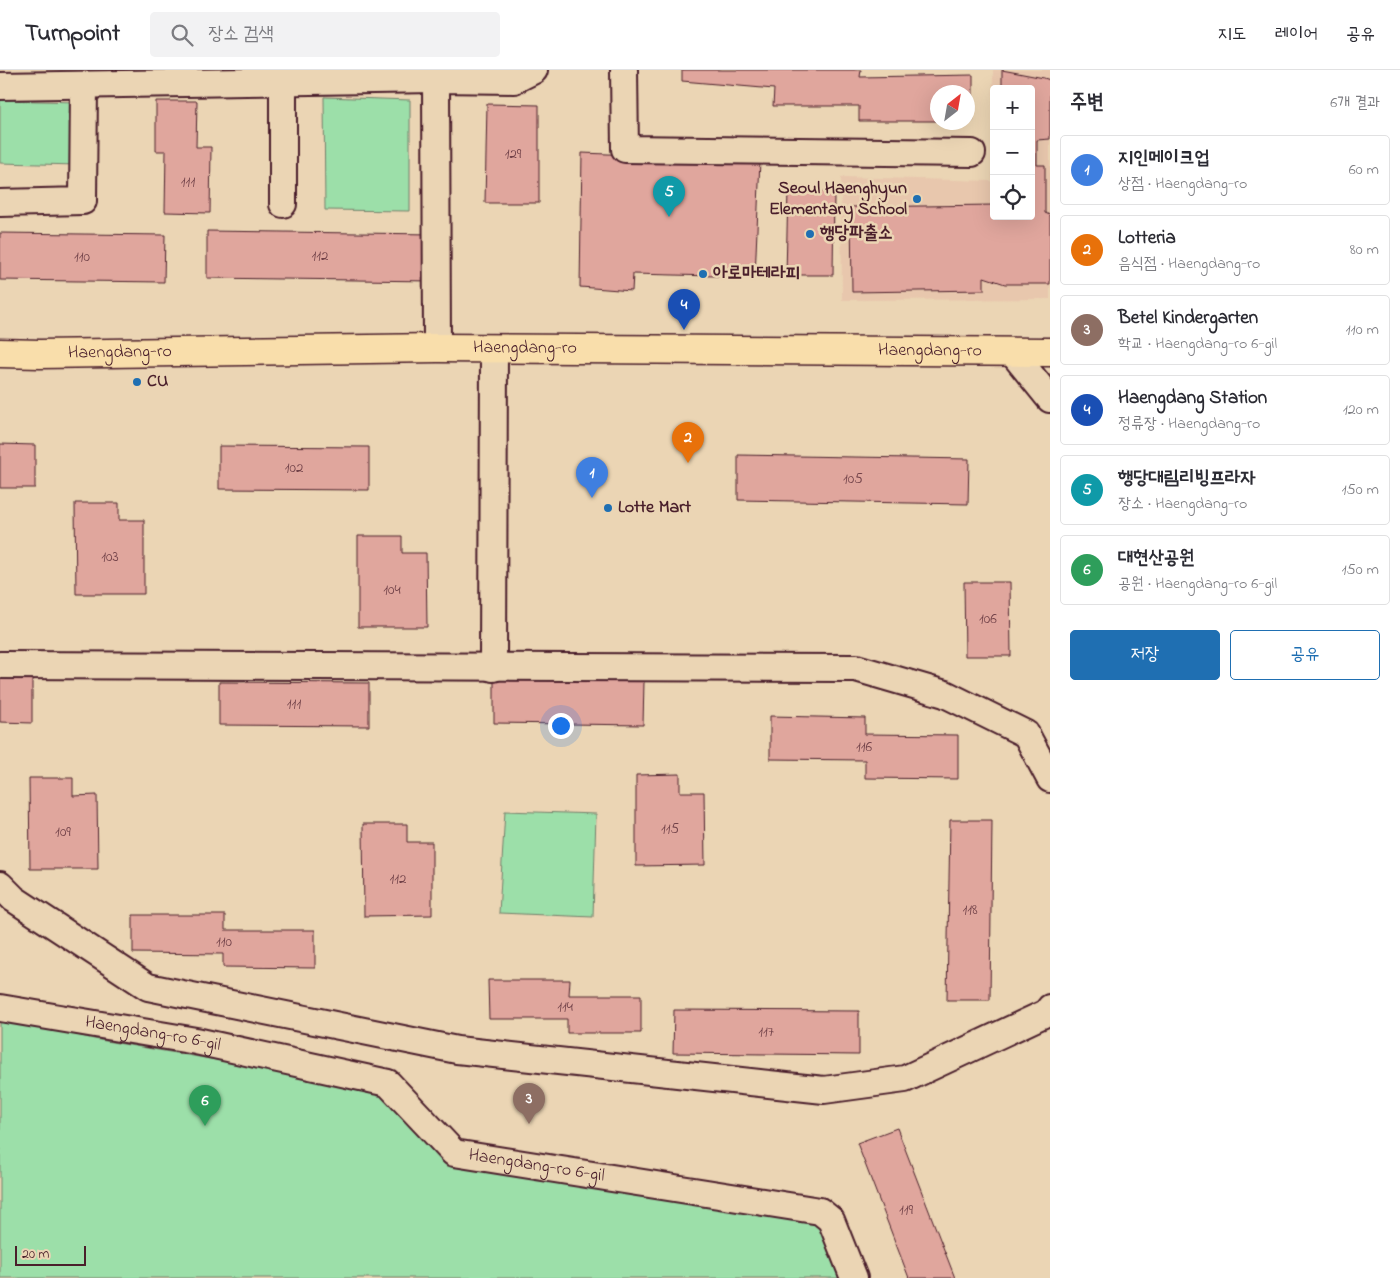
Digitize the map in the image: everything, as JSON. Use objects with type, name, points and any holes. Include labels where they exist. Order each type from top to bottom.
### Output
[{"type":"main road","name":"Haengdang-ro","points":[[0,353],[437,348],[1050,352]]},
{"type":"street","points":[[0,86],[284,82],[436,75],[514,80],[534,70]]},
{"type":"street","points":[[624,70],[625,149],[972,153]]},
{"type":"street","points":[[436,75],[437,348]]},
{"type":"street","points":[[283,204],[284,82]]},
{"type":"street","points":[[0,203],[83,201],[84,84]]},
{"type":"street","points":[[493,668],[494,349]]},
{"type":"street","points":[[1012,352],[1050,399]]},
{"type":"street","points":[[0,665],[856,668],[945,694],[1026,734],[1050,778]]},
{"type":"street","points":[[0,886],[14,900],[148,987],[457,1050],[824,1090],[905,1079],[1046,1013],[1050,1008]]},
{"type":"street","name":"Haengdang-ro 6-gil","points":[[0,1008],[196,1041],[388,1083],[454,1153],[820,1211],[832,1220],[854,1278]]},
{"type":"shaded area","name":"Seoul Haenghyun Elementary School","points":[[993,70],[1050,70],[1050,299],[842,300],[841,177],[990,181],[990,220],[1035,220],[1035,85],[993,85]]},
{"type":"green space","points":[[324,97],[410,100],[410,211],[325,210]]},
{"type":"green space","points":[[0,100],[77,102],[77,165],[0,163]]},
{"type":"green space","points":[[505,811],[596,814],[593,917],[499,913]]},
{"type":"green space","points":[[0,1017],[94,1039],[374,1087],[445,1165],[725,1205],[814,1220],[824,1228],[844,1278],[0,1278]]},
{"type":"building","points":[[682,70],[861,70],[860,77],[973,75],[973,85],[930,85],[930,121],[859,121],[859,106],[773,106],[774,89],[682,81]]},
{"type":"building","name":"Seoul Haenghyun Elementary School","points":[[1002,70],[1050,80],[1050,139],[1037,140],[1037,165],[1045,165],[1045,213],[1050,215],[1050,284],[1005,284],[984,277],[984,290],[852,292],[851,207],[990,205],[990,220],[1035,220],[1035,85],[1002,85]]},
{"type":"building","points":[[156,101],[197,101],[196,147],[211,147],[210,213],[165,212],[166,151],[156,151]]},
{"type":"building","points":[[487,104],[539,105],[539,203],[485,203]]},
{"type":"building","points":[[582,153],[760,160],[755,277],[633,274],[632,291],[580,287]]},
{"type":"building","name":"행당파출소","points":[[788,190],[834,192],[833,275],[786,275]]},
{"type":"building","points":[[207,231],[432,234],[432,281],[207,278]]},
{"type":"building","points":[[0,233],[165,235],[164,282],[0,280]]},
{"type":"building","points":[[0,444],[35,445],[35,488],[0,488]]},
{"type":"building","points":[[219,446],[369,447],[369,490],[219,489]]},
{"type":"building","points":[[738,455],[969,459],[968,504],[738,500]]},
{"type":"building","points":[[75,503],[119,503],[119,520],[144,520],[144,594],[76,594]]},
{"type":"building","points":[[358,536],[402,536],[402,553],[426,553],[427,627],[358,627]]},
{"type":"building","points":[[964,582],[1010,582],[1011,656],[965,656]]},
{"type":"building","points":[[0,679],[32,679],[32,723],[0,722]]},
{"type":"building","points":[[494,680],[644,681],[643,725],[494,723]]},
{"type":"building","points":[[219,682],[369,683],[369,726],[219,725]]},
{"type":"building","points":[[770,716],[865,718],[865,734],[958,735],[958,779],[865,778],[865,760],[770,759]]},
{"type":"building","points":[[680,774],[680,792],[704,792],[705,865],[636,866],[636,775]]},
{"type":"building","points":[[29,778],[73,778],[73,796],[97,795],[98,869],[30,869]]},
{"type":"building","points":[[950,820],[992,820],[990,1000],[947,1000]]},
{"type":"building","points":[[363,824],[407,824],[407,842],[432,842],[432,915],[364,916]]},
{"type":"building","points":[[133,915],[225,915],[225,930],[315,930],[315,968],[223,967],[223,954],[133,953]]},
{"type":"building","points":[[488,980],[570,980],[569,995],[641,995],[641,1033],[567,1033],[567,1019],[489,1019]]},
{"type":"building","points":[[674,1010],[859,1011],[859,1055],[673,1053]]},
{"type":"building","points":[[897,1128],[955,1278],[909,1278],[857,1143]]},
{"type":"place","name":"Seoul Haenghyun Elementary School","points":[[917,199]]},
{"type":"place","name":"행당대림리빙프라자","points":[[669,217]]},
{"type":"place","name":"행당파출소","points":[[810,234]]},
{"type":"place","name":"아로마테라피","points":[[703,274]]},
{"type":"place","name":"Haengdang Station","points":[[684,330]]},
{"type":"place","name":"CU","points":[[137,382]]},
{"type":"place","name":"Lotteria","points":[[688,463]]},
{"type":"place","name":"지인메이크업","points":[[592,498]]},
{"type":"place","name":"Lotte Mart","points":[[608,508]]},
{"type":"place","name":"Betel Kindergarten","points":[[529,1124]]},
{"type":"place","name":"대현산공원","points":[[205,1126]]}]
